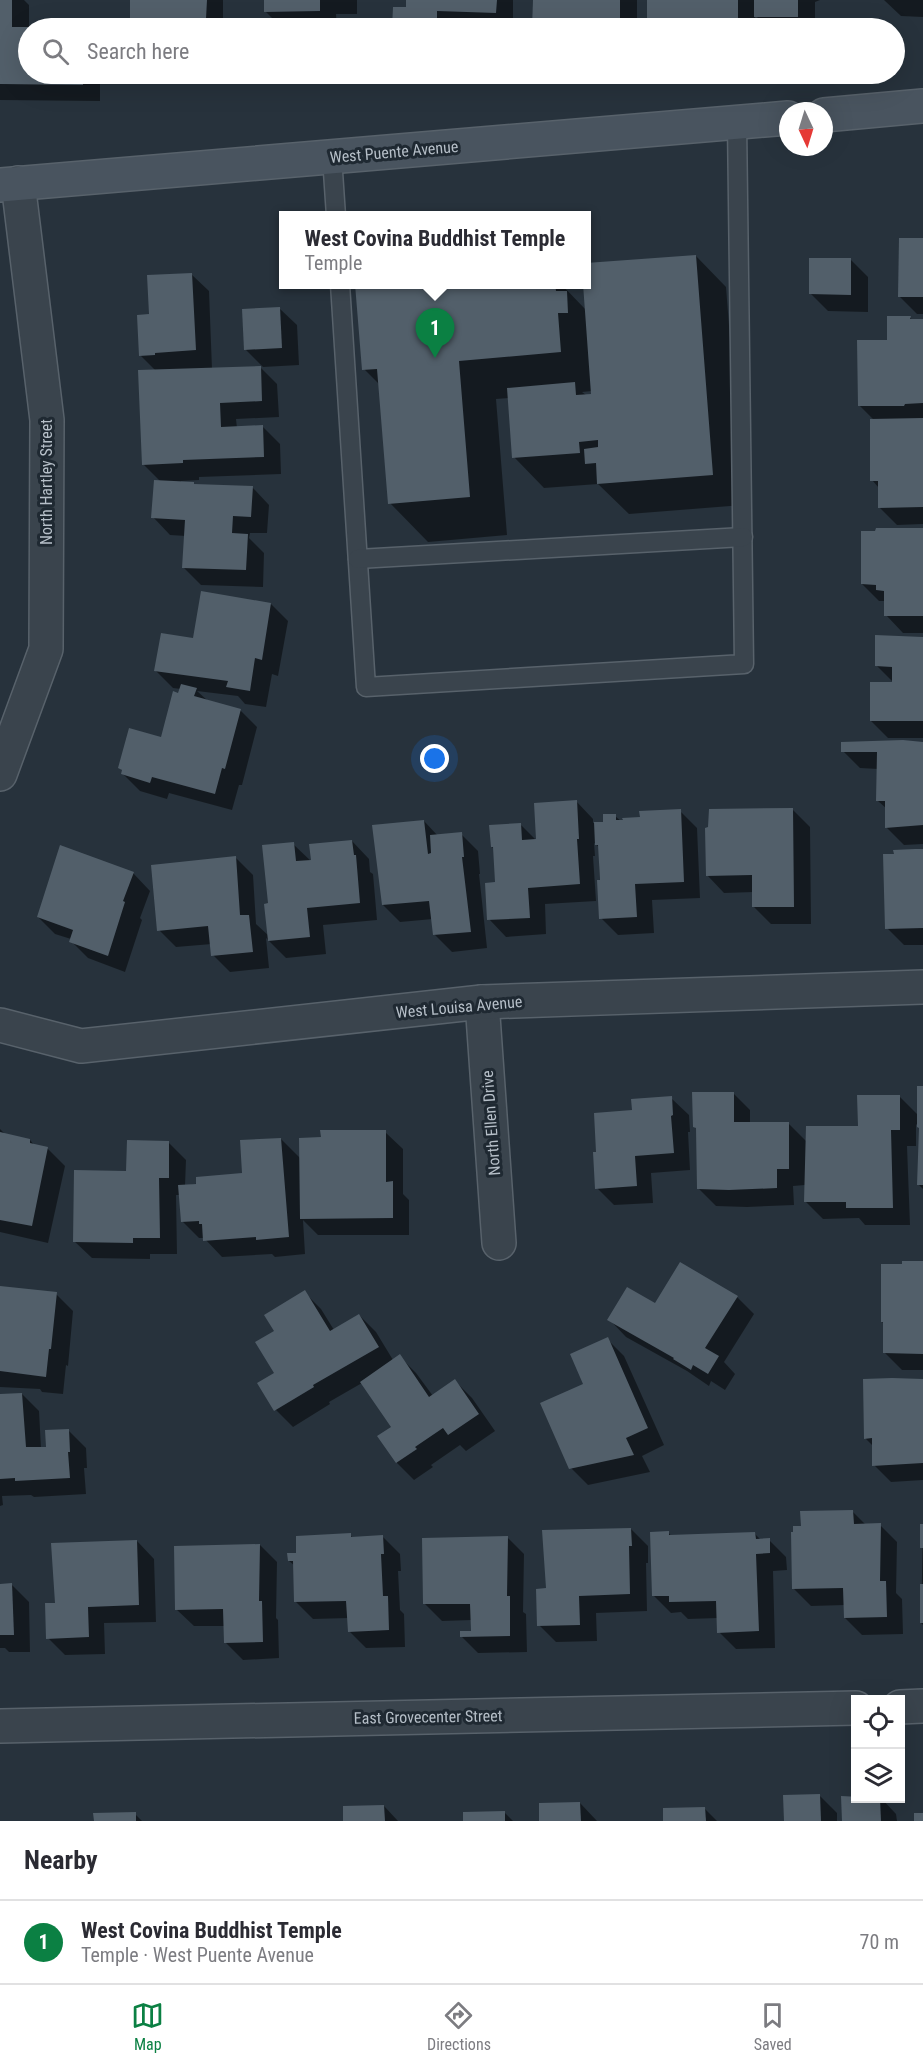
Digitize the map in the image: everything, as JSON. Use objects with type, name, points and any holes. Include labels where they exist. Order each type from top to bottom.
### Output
[{"type":"main road","points":[[833,114],[923,106]]},
{"type":"main road","name":"West Puente Avenue","points":[[9,184],[779,119]]},
{"type":"street","name":"North Hartley Street","points":[[0,774],[46,649],[47,420],[9,184]]},
{"type":"street","name":"West Louisa Avenue","points":[[0,1025],[81,1046],[482,1002],[923,987]]},
{"type":"street","name":"North Ellen Drive","points":[[482,1002],[499,1243]]},
{"type":"street","points":[[905,1707],[923,1706]]},
{"type":"street","name":"East Grovecenter Street","points":[[0,1726],[851,1708]]},
{"type":"lane","points":[[340,289],[366,687],[744,664],[737,122]]},
{"type":"lane","points":[[332,157],[336,211]]},
{"type":"lane","points":[[358,559],[743,537]]},
{"type":"building","points":[[0,0],[12,0],[12,27],[18,27],[18,84],[83,85],[0,84]]},
{"type":"building","points":[[130,0],[207,0],[206,18],[130,18]]},
{"type":"building","points":[[264,0],[320,0],[320,11],[264,12]]},
{"type":"building","points":[[406,0],[497,0],[496,13],[437,11],[437,18],[392,18],[393,7],[406,7]]},
{"type":"building","points":[[533,0],[620,0],[620,18],[532,18]]},
{"type":"building","points":[[647,0],[738,0],[738,18],[647,18]]},
{"type":"building","points":[[754,0],[798,0],[798,17],[754,17]]},
{"type":"building","points":[[899,238],[923,238],[923,297],[898,297]]},
{"type":"building","points":[[696,255],[713,475],[597,484],[596,463],[585,464],[584,449],[598,447],[598,440],[579,442],[580,453],[512,458],[507,388],[575,382],[576,395],[591,394],[583,289],[591,289],[591,263]]},
{"type":"building","points":[[809,258],[851,258],[851,295],[809,294]]},
{"type":"building","points":[[192,273],[196,350],[139,356],[137,315],[149,314],[147,275]]},
{"type":"building","points":[[355,289],[556,289],[556,291],[567,291],[568,313],[558,313],[561,352],[459,361],[470,497],[388,504],[377,369],[362,370]]},
{"type":"building","points":[[280,307],[282,348],[244,350],[242,309]]},
{"type":"building","points":[[887,316],[911,316],[910,319],[923,319],[923,403],[905,404],[904,406],[858,406],[857,340],[887,340]]},
{"type":"building","points":[[261,366],[262,401],[220,403],[221,427],[263,425],[264,457],[183,460],[183,463],[142,465],[138,370]]},
{"type":"building","points":[[923,418],[923,507],[878,508],[878,481],[870,481],[870,419]]},
{"type":"building","points":[[154,480],[253,486],[251,517],[233,516],[232,533],[248,534],[246,570],[182,568],[185,520],[151,518]]},
{"type":"building","points":[[876,528],[923,528],[923,616],[884,616],[884,591],[876,590],[876,585],[861,584],[861,531],[875,531]]},
{"type":"building","points":[[201,591],[271,603],[262,660],[255,658],[250,691],[226,687],[228,681],[154,671],[161,633],[193,638]]},
{"type":"building","points":[[875,635],[923,637],[923,721],[870,721],[870,682],[892,682],[892,667],[875,666]]},
{"type":"building","points":[[181,684],[197,688],[194,696],[241,709],[225,769],[222,768],[215,794],[152,777],[150,783],[121,774],[122,770],[118,768],[129,728],[161,737],[173,691],[178,693]]},
{"type":"building","points":[[903,740],[923,742],[923,825],[885,828],[885,801],[876,801],[877,752],[841,752],[841,742]]},
{"type":"building","points":[[577,800],[580,884],[528,888],[530,918],[487,920],[485,883],[495,882],[489,825],[521,823],[522,840],[536,839],[534,803]]},
{"type":"building","points":[[793,808],[794,907],[752,907],[752,875],[706,876],[705,828],[708,827],[709,809]]},
{"type":"building","points":[[681,809],[684,882],[635,884],[637,917],[599,919],[597,880],[600,880],[594,822],[603,822],[603,814],[616,814],[616,820],[623,820],[622,818],[640,817],[639,811]]},
{"type":"building","points":[[424,820],[428,854],[431,853],[430,835],[462,832],[464,857],[462,857],[471,932],[433,935],[429,901],[382,905],[372,825]]},
{"type":"building","points":[[352,840],[354,855],[356,855],[360,903],[307,908],[310,937],[268,941],[264,904],[268,903],[262,845],[294,842],[296,861],[311,860],[309,844]]},
{"type":"building","points":[[60,845],[134,872],[123,901],[125,902],[108,956],[69,942],[73,930],[37,917]]},
{"type":"building","points":[[923,849],[923,928],[885,929],[883,854],[894,854],[893,850]]},
{"type":"building","points":[[236,856],[240,915],[249,915],[253,952],[211,956],[208,926],[157,931],[151,865]]},
{"type":"building","points":[[917,1086],[923,1086],[923,1185],[917,1185],[919,1128],[917,1127]]},
{"type":"building","points":[[692,1092],[734,1092],[734,1122],[789,1122],[789,1169],[777,1169],[777,1188],[697,1189],[696,1128],[693,1127]]},
{"type":"building","points":[[857,1095],[900,1095],[900,1130],[891,1130],[893,1208],[846,1208],[846,1202],[804,1202],[806,1126],[858,1126]]},
{"type":"building","points":[[672,1096],[674,1153],[635,1156],[637,1186],[595,1189],[594,1113],[632,1110],[631,1099]]},
{"type":"building","points":[[320,1130],[386,1130],[386,1182],[393,1181],[393,1218],[300,1219],[299,1138],[321,1137]]},
{"type":"building","points":[[0,1132],[30,1139],[30,1143],[48,1147],[32,1226],[0,1220]]},
{"type":"building","points":[[281,1138],[289,1237],[203,1241],[202,1224],[199,1224],[199,1221],[181,1222],[178,1185],[196,1184],[196,1177],[242,1173],[240,1140]]},
{"type":"building","points":[[127,1140],[169,1141],[169,1178],[159,1178],[160,1238],[133,1238],[133,1243],[73,1242],[74,1170],[126,1171]]},
{"type":"building","points":[[902,1261],[923,1261],[923,1354],[883,1353],[881,1264],[902,1264]]},
{"type":"building","points":[[680,1262],[738,1296],[705,1348],[719,1356],[708,1374],[693,1365],[691,1370],[607,1320],[627,1287],[655,1303]]},
{"type":"building","points":[[0,1286],[57,1292],[46,1377],[0,1371]]},
{"type":"building","points":[[305,1290],[330,1331],[359,1314],[379,1347],[313,1385],[314,1387],[274,1411],[257,1383],[274,1373],[255,1342],[274,1331],[264,1315]]},
{"type":"building","points":[[608,1337],[648,1428],[626,1438],[634,1455],[569,1469],[540,1403],[583,1384],[570,1354]]},
{"type":"building","points":[[400,1354],[429,1397],[455,1379],[479,1414],[448,1435],[443,1428],[396,1463],[377,1436],[391,1427],[360,1382]]},
{"type":"building","points":[[863,1379],[923,1379],[923,1463],[872,1466],[872,1438],[864,1439]]},
{"type":"building","points":[[22,1393],[26,1447],[46,1447],[45,1430],[69,1429],[70,1478],[15,1481],[15,1478],[0,1479],[0,1394]]},
{"type":"building","points":[[853,1510],[854,1524],[881,1523],[880,1581],[886,1581],[887,1617],[844,1618],[843,1588],[792,1589],[791,1532],[793,1532],[793,1526],[801,1526],[800,1511]]},
{"type":"building","points":[[920,1524],[923,1524],[923,1548],[920,1548]]},
{"type":"building","points":[[631,1528],[630,1594],[579,1596],[580,1625],[537,1626],[536,1589],[546,1588],[542,1530]]},
{"type":"building","points":[[669,1531],[669,1535],[755,1532],[756,1539],[770,1538],[770,1553],[756,1554],[759,1631],[717,1633],[716,1601],[669,1602],[669,1596],[652,1596],[650,1532]]},
{"type":"building","points":[[351,1533],[351,1537],[383,1535],[384,1554],[381,1554],[383,1596],[388,1596],[389,1630],[348,1632],[346,1601],[294,1602],[293,1561],[288,1561],[287,1553],[296,1553],[296,1536]]},
{"type":"building","points":[[508,1536],[507,1596],[510,1596],[510,1636],[460,1637],[460,1631],[471,1631],[470,1604],[423,1604],[422,1538]]},
{"type":"building","points":[[137,1540],[139,1605],[88,1607],[89,1637],[46,1639],[45,1603],[55,1603],[51,1543]]},
{"type":"building","points":[[260,1544],[259,1601],[262,1601],[263,1642],[224,1643],[223,1609],[175,1610],[174,1546]]},
{"type":"building","points":[[12,1583],[14,1635],[0,1635],[0,1584]]},
{"type":"building","points":[[920,1584],[923,1584],[923,1623],[920,1623]]},
{"type":"building","points":[[820,1794],[821,1821],[784,1821],[783,1795]]},
{"type":"building","points":[[841,1796],[851,1797],[851,1803],[880,1803],[881,1821],[842,1821]]},
{"type":"building","points":[[580,1802],[581,1821],[539,1821],[539,1803]]},
{"type":"building","points":[[384,1805],[385,1821],[343,1821],[343,1806]]},
{"type":"building","points":[[705,1807],[706,1821],[663,1821],[663,1808]]},
{"type":"building","points":[[505,1811],[505,1821],[463,1821],[463,1812]]},
{"type":"building","points":[[136,1812],[136,1821],[94,1821],[93,1813]]},
{"type":"building","points":[[914,1813],[923,1813],[923,1821],[914,1821]]},
{"type":"place","name":"West Covina Buddhist Temple","points":[[435,358]]}]
